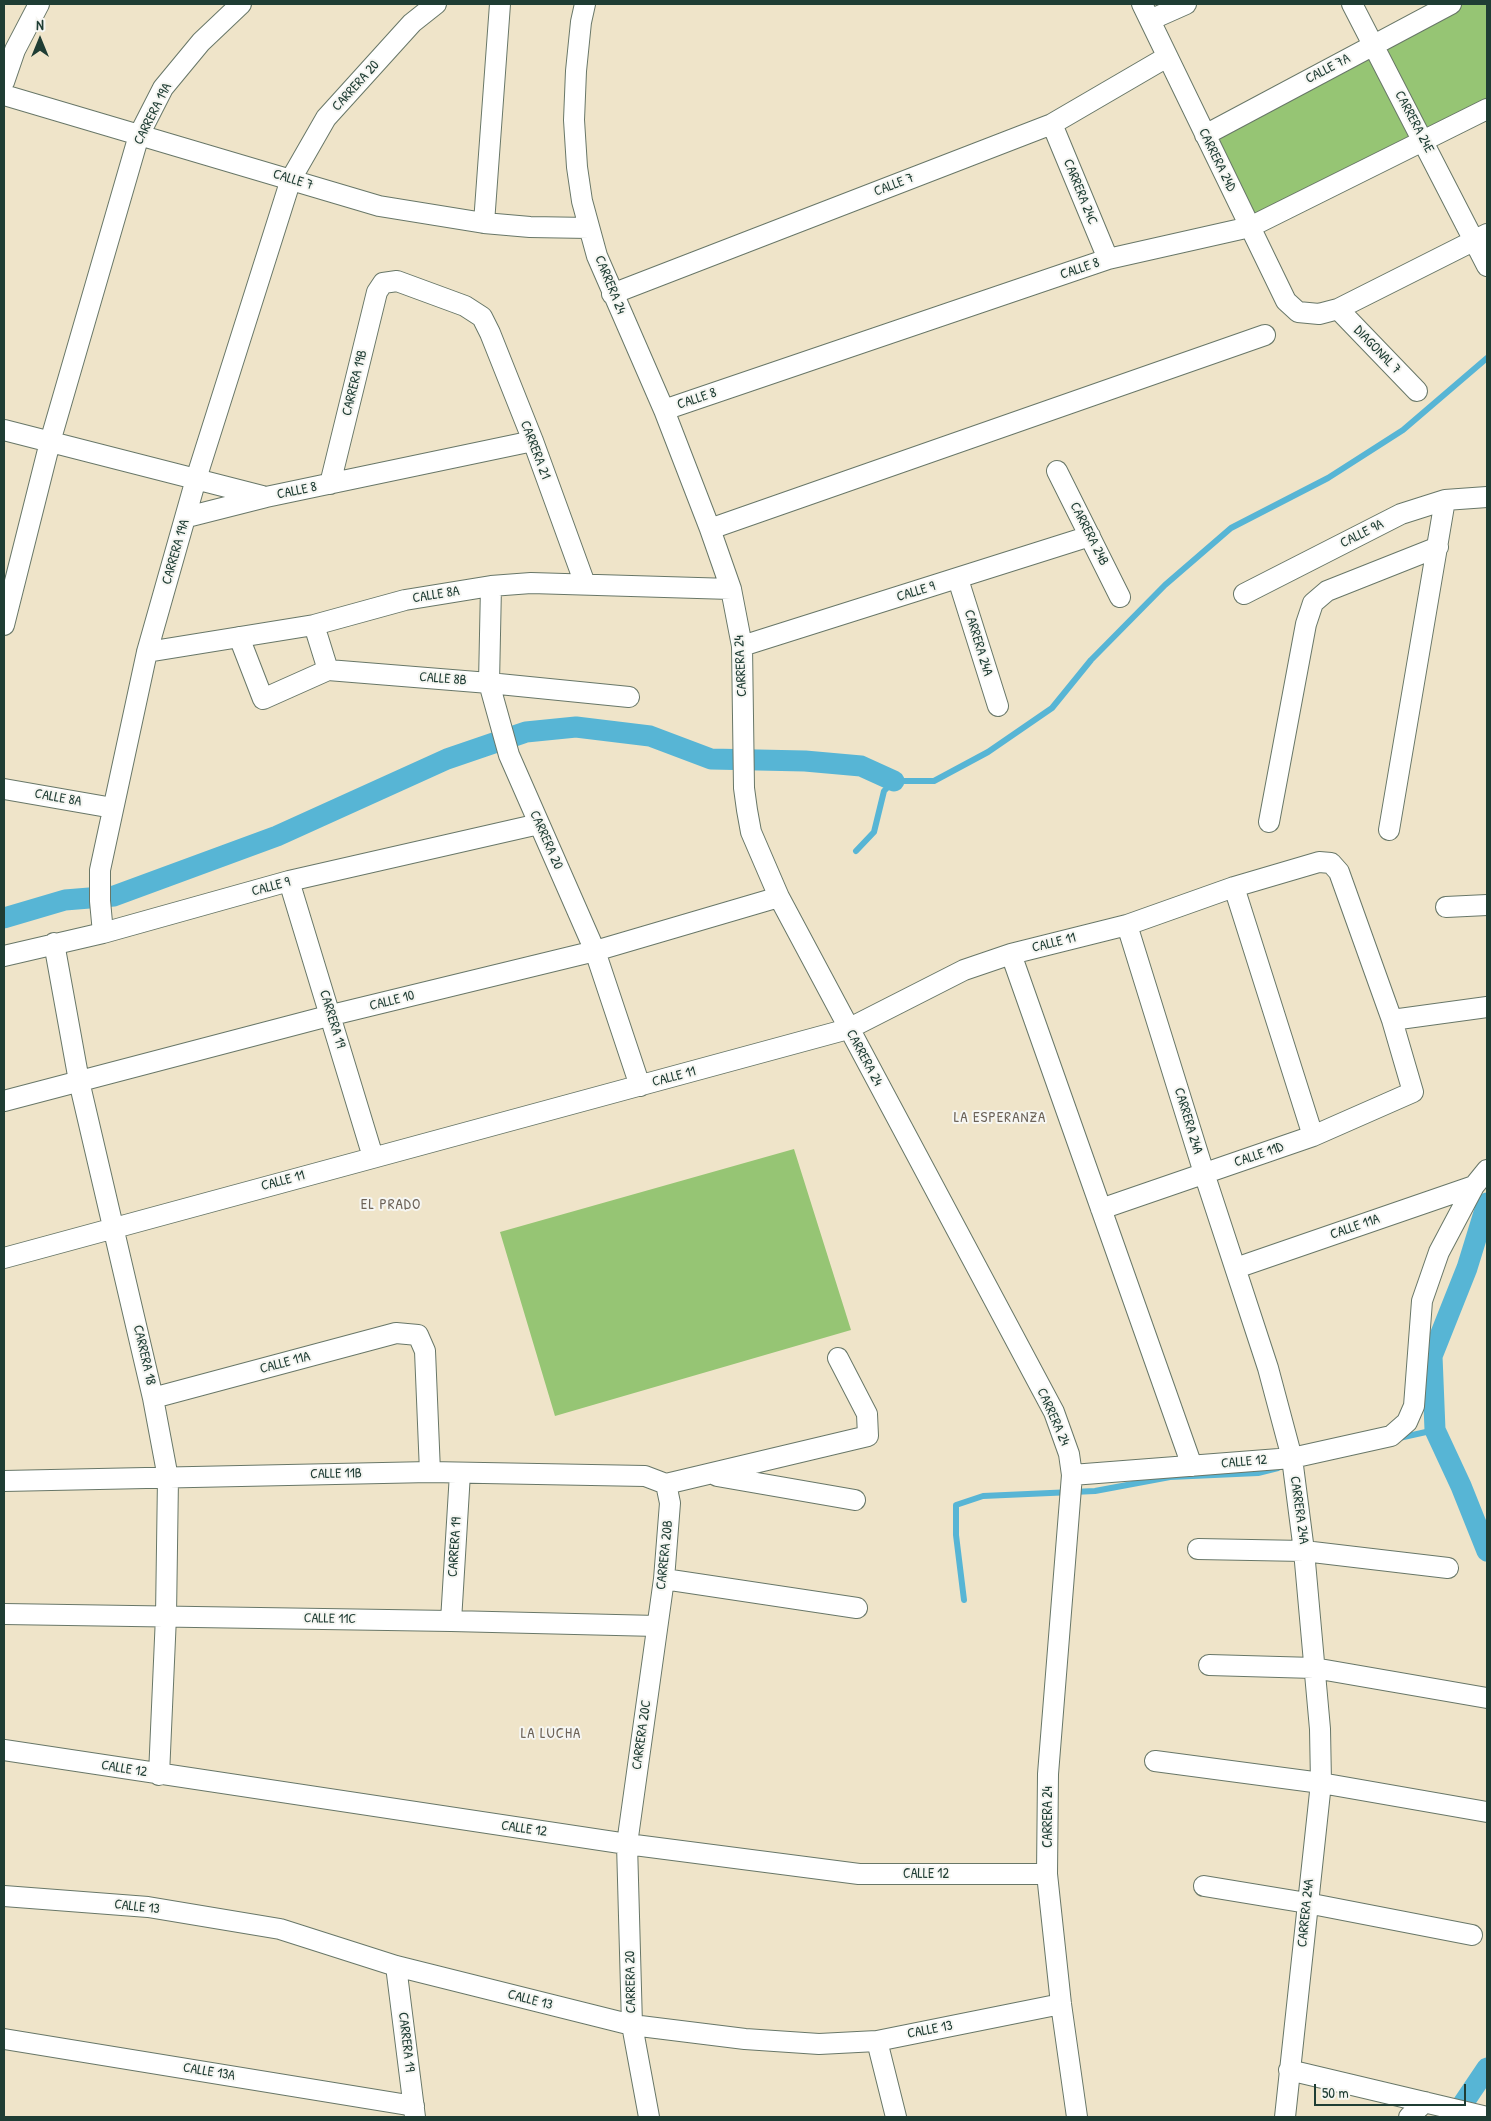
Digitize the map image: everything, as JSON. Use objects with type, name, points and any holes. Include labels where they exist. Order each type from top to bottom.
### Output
[{"type":"street","points":[[4,82],[15,50],[39,4]]},
{"type":"street","name":"CARRERA 19A","points":[[4,625],[50,442],[139,135],[163,88],[201,42],[242,4]]},
{"type":"street","name":"CARRERA 20","points":[[291,179],[326,118],[412,24],[436,4]]},
{"type":"street","points":[[484,223],[500,4]]},
{"type":"street","name":"CARRERA 24","points":[[585,4],[581,22],[576,71],[574,120],[577,167],[589,228],[612,294],[664,410],[731,588],[742,646],[744,788],[752,832],[779,897],[1054,1412],[1069,1454],[1072,1480],[1070,1511],[1048,1774],[1048,1874],[1061,2004],[1077,2117]]},
{"type":"street","points":[[1146,12],[1186,4]]},
{"type":"street","name":"CARRERA 24E","points":[[1352,4],[1424,141],[1481,238],[1487,266]]},
{"type":"street","name":"CALLE 7A","points":[[1205,135],[1451,4]]},
{"type":"street","name":"CARRERA 24D","points":[[1146,12],[1286,301],[1298,312],[1319,314],[1338,309]]},
{"type":"street","name":"CALLE 7","points":[[612,294],[1052,124],[1167,57]]},
{"type":"street","name":"CALLE 7","points":[[4,95],[379,206],[484,223],[530,227],[589,228]]},
{"type":"street","name":"CALLE 8","points":[[664,410],[1108,259],[1250,227],[1487,109]]},
{"type":"street","name":"CARRERA 24C","points":[[1052,124],[1108,259]]},
{"type":"street","name":"CARRERA 19A","points":[[103,933],[100,870],[147,652],[196,480],[291,179]]},
{"type":"street","points":[[1338,309],[1481,238]]},
{"type":"street","name":"CARRERA 21","points":[[383,283],[397,281],[465,306],[482,317],[532,441],[585,584]]},
{"type":"street","name":"CARRERA 19B","points":[[330,484],[377,292],[383,283]]},
{"type":"street","name":"DIAGONAL 7","points":[[1338,309],[1417,391]]},
{"type":"street","points":[[710,529],[1265,335]]},
{"type":"street","name":"CALLE 8","points":[[4,430],[266,497]]},
{"type":"street","name":"CALLE 8","points":[[186,517],[266,497],[532,441]]},
{"type":"street","name":"CARRERA 24B","points":[[1057,471],[1120,597]]},
{"type":"street","name":"CALLE 9A","points":[[1244,594],[1400,514],[1445,500],[1487,497]]},
{"type":"street","points":[[1389,830],[1445,500]]},
{"type":"street","name":"CALLE 9","points":[[742,646],[1090,536]]},
{"type":"street","points":[[1269,822],[1306,624],[1313,603],[1328,591],[1438,547]]},
{"type":"street","name":"CARRERA 24A","points":[[958,579],[998,706]]},
{"type":"street","name":"CALLE 8A","points":[[147,652],[314,625],[405,600],[491,586],[585,584],[731,588]]},
{"type":"street","name":"CARRERA 20","points":[[491,586],[489,683],[509,755],[594,951],[640,1086]]},
{"type":"street","points":[[314,625],[328,670]]},
{"type":"street","name":"CALLE 8B","points":[[239,638],[263,698],[328,670],[629,697]]},
{"type":"street","name":"CALLE 8A","points":[[4,789],[113,808]]},
{"type":"street","name":"CALLE 9","points":[[4,956],[103,933],[290,882],[539,824]]},
{"type":"street","name":"CALLE 11","points":[[4,1258],[115,1226],[848,1029],[964,970],[1011,954],[1127,925],[1234,887],[1319,862],[1331,863],[1338,872],[1392,1020]]},
{"type":"street","name":"CARRERA 19","points":[[290,882],[373,1157]]},
{"type":"street","points":[[1234,887],[1313,1136]]},
{"type":"street","name":"CALLE 10","points":[[4,1101],[332,1016],[594,951],[779,897]]},
{"type":"street","points":[[1446,907],[1487,904]]},
{"type":"street","name":"CARRERA 24A","points":[[1127,925],[1204,1174],[1268,1368],[1292,1458],[1304,1552],[1320,1729],[1321,1783],[1285,2117]]},
{"type":"street","name":"CARRERA 18","points":[[54,943],[79,1081],[115,1226],[153,1398],[168,1478],[166,1616],[159,1775]]},
{"type":"street","points":[[1011,954],[1192,1466]]},
{"type":"street","points":[[1392,1020],[1487,1007]]},
{"type":"street","name":"CALLE 11D","points":[[1101,1209],[1313,1136],[1413,1092],[1392,1020]]},
{"type":"street","points":[[1474,1186],[1487,1170]]},
{"type":"street","name":"CALLE 12","points":[[1072,1480],[1192,1466],[1292,1458],[1392,1436],[1407,1422],[1414,1406],[1422,1301],[1439,1252],[1474,1186]]},
{"type":"street","name":"CALLE 11A","points":[[1236,1268],[1474,1186]]},
{"type":"street","name":"CALLE 11A","points":[[153,1398],[396,1334],[418,1335],[425,1351],[430,1472]]},
{"type":"street","points":[[666,1484],[868,1436],[867,1414],[838,1358]]},
{"type":"street","name":"CALLE 11B","points":[[4,1481],[430,1472],[645,1476],[666,1484]]},
{"type":"street","name":"CARRERA 19","points":[[451,1621],[460,1473]]},
{"type":"street","points":[[708,1474],[855,1500]]},
{"type":"street","name":"CARRERA 20B","points":[[657,1626],[664,1579],[670,1503],[666,1484]]},
{"type":"street","points":[[1198,1550],[1304,1552],[1448,1568]]},
{"type":"street","points":[[664,1579],[857,1608]]},
{"type":"street","name":"CALLE 11C","points":[[4,1614],[657,1626]]},
{"type":"street","name":"CARRERA 20C","points":[[627,1844],[657,1626]]},
{"type":"street","points":[[1209,1664],[1314,1668],[1487,1698]]},
{"type":"street","name":"CALLE 12","points":[[4,1750],[159,1775],[627,1844],[859,1874],[1048,1874]]},
{"type":"street","points":[[1155,1761],[1321,1783],[1487,1812]]},
{"type":"street","name":"CARRERA 20","points":[[627,1844],[632,2025],[649,2117]]},
{"type":"street","points":[[1204,1886],[1307,1903],[1472,1935]]},
{"type":"street","name":"CALLE 13","points":[[4,1896],[148,1907],[280,1928],[396,1966],[632,2025],[745,2039],[818,2044],[877,2041],[1061,2004]]},
{"type":"street","name":"CARRERA 19","points":[[396,1966],[414,2112]]},
{"type":"street","name":"CALLE 13A","points":[[4,2039],[414,2112]]},
{"type":"street","points":[[877,2041],[896,2117]]},
{"type":"street","points":[[1289,2070],[1487,2117]]},
{"type":"street","points":[[1410,2117],[1425,2102]]},
{"type":"green space","points":[[1451,4],[1487,4],[1487,109],[1250,227],[1205,135]]},
{"type":"green space","points":[[794,1149],[851,1330],[555,1416],[500,1232]]},
{"type":"waterway","points":[[856,851],[874,832],[884,791],[894,781],[934,781],[988,752],[1052,708],[1091,660],[1165,585],[1231,528],[1328,478],[1403,430],[1487,358]]},
{"type":"waterway","points":[[4,918],[65,900],[114,896],[277,836],[447,759],[526,732],[576,727],[650,736],[711,759],[805,761],[861,766],[894,781]]},
{"type":"waterway","points":[[1487,1203],[1467,1268],[1432,1356],[1435,1430],[1461,1486],[1487,1551]]},
{"type":"waterway","points":[[1399,1438],[1435,1430]]},
{"type":"waterway","points":[[964,1600],[956,1535],[956,1505],[983,1496],[1095,1491],[1170,1477],[1258,1473],[1278,1468]]},
{"type":"waterway","points":[[1454,2117],[1487,2068]]},
{"type":"district","name":"LA ESPERANZA","points":[[1000,1118]]},
{"type":"district","name":"EL PRADO","points":[[391,1205]]},
{"type":"district","name":"LA LUCHA","points":[[551,1734]]}]
